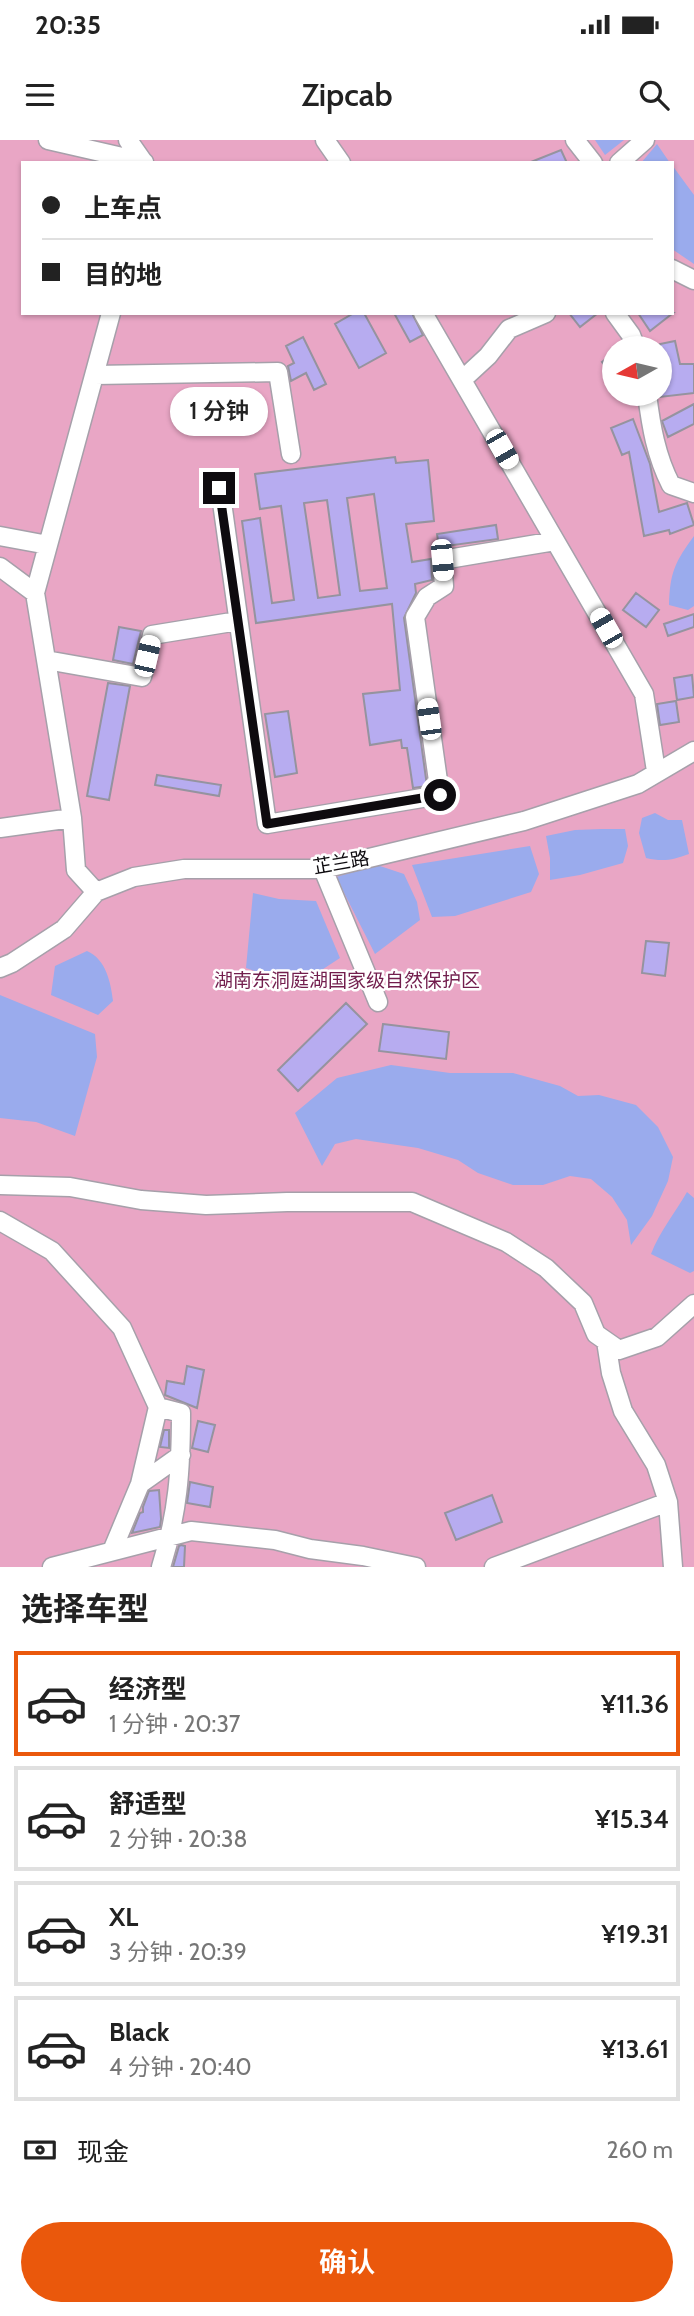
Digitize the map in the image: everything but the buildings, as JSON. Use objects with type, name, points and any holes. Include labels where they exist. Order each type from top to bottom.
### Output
[{"type":"street","points":[[48,140],[140,161]]},
{"type":"street","points":[[128,140],[143,161]]},
{"type":"street","points":[[325,140],[340,161]]},
{"type":"street","points":[[575,140],[591,161]]},
{"type":"street","points":[[621,161],[645,140]]},
{"type":"street","points":[[674,271],[694,280]]},
{"type":"street","points":[[96,892],[76,870],[72,818],[35,593],[110,315]]},
{"type":"street","points":[[424,315],[644,694],[656,771]]},
{"type":"street","points":[[462,380],[488,356],[509,329],[541,315]]},
{"type":"street","points":[[616,315],[631,336]]},
{"type":"street","points":[[95,375],[278,372],[291,454]]},
{"type":"street","points":[[649,406],[660,464],[671,485],[694,493]]},
{"type":"street","points":[[219,488],[267,824],[440,795],[415,618],[427,597],[444,586],[442,560],[555,541]]},
{"type":"street","points":[[0,536],[48,545]]},
{"type":"street","points":[[0,567],[35,593]]},
{"type":"street","points":[[46,660],[142,677],[152,635],[238,621]]},
{"type":"street","name":"芷兰路","points":[[0,968],[64,929],[96,892],[134,877],[184,869],[323,869],[524,821],[638,784],[694,751]]},
{"type":"street","points":[[0,828],[72,818]]},
{"type":"street","points":[[323,869],[377,1002]]},
{"type":"street","points":[[0,1185],[70,1187],[141,1200],[206,1205],[411,1202],[506,1242],[546,1268],[583,1303],[596,1334],[619,1350],[657,1337],[694,1304]]},
{"type":"street","points":[[0,1221],[52,1251],[122,1328],[158,1407],[140,1484],[112,1551]]},
{"type":"street","points":[[606,1341],[611,1373],[623,1411],[656,1465],[668,1502],[673,1567]]},
{"type":"street","points":[[158,1407],[181,1413],[181,1472],[171,1535],[161,1567]]},
{"type":"street","points":[[140,1484],[181,1455]]},
{"type":"street","points":[[494,1567],[668,1502]]},
{"type":"street","points":[[52,1567],[191,1531],[275,1540],[310,1549],[416,1567]]},
{"type":"green space","name":"湖南东洞庭湖国家级自然保护区","points":[[0,140],[694,140],[694,1567],[0,1567]]},
{"type":"water","points":[[595,140],[624,140],[605,155]]},
{"type":"water","points":[[657,144],[669,161],[643,161]]},
{"type":"water","points":[[674,168],[694,195],[694,264],[674,250]]},
{"type":"water","points":[[694,536],[694,606],[688,610],[669,605],[672,576],[682,553]]},
{"type":"water","points":[[655,813],[668,820],[682,820],[689,854],[668,860],[646,858],[639,833],[642,818]]},
{"type":"water","points":[[625,829],[628,846],[623,863],[550,880],[546,836],[575,830]]},
{"type":"water","points":[[530,846],[539,874],[531,892],[455,916],[432,917],[412,865]]},
{"type":"water","points":[[377,865],[404,874],[417,902],[420,920],[375,954],[336,877]]},
{"type":"water","points":[[253,893],[279,899],[316,901],[340,958],[317,973],[274,978],[246,968]]},
{"type":"water","points":[[87,951],[103,966],[112,994],[113,1001],[98,1015],[51,995],[55,966]]},
{"type":"water","points":[[0,995],[95,1034],[97,1057],[75,1136],[36,1122],[0,1118]]},
{"type":"water","points":[[391,1065],[450,1073],[513,1073],[560,1086],[578,1096],[599,1095],[636,1105],[658,1127],[673,1157],[668,1181],[652,1216],[631,1245],[627,1220],[612,1197],[591,1179],[570,1176],[543,1185],[513,1185],[478,1173],[458,1160],[418,1148],[356,1139],[335,1144],[322,1166],[295,1113],[337,1078]]},
{"type":"water","points":[[687,1192],[694,1198],[694,1271],[690,1273],[651,1254]]},
{"type":"route","points":[[219,488],[267,824],[440,795]]}]
